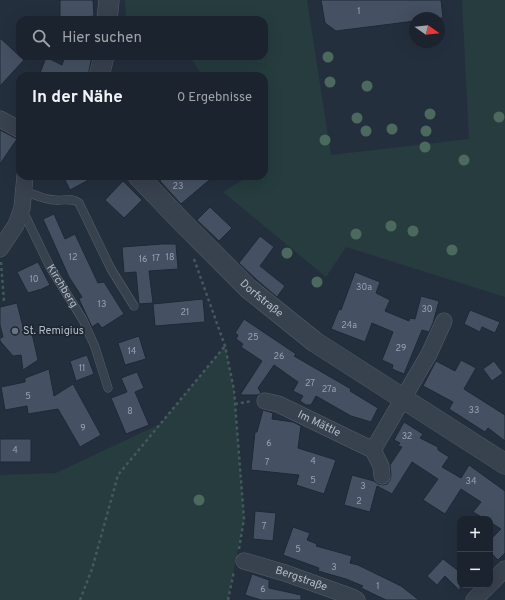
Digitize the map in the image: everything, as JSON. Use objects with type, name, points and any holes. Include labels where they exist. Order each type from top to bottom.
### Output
[{"type":"street","points":[[107,16],[108,0]]},
{"type":"street","points":[[100,72],[103,60]]},
{"type":"street","points":[[0,119],[16,128]]},
{"type":"street","name":"Dorfstraße","points":[[142,180],[249,289],[315,342],[505,464]]},
{"type":"street","points":[[0,248],[16,225],[22,208],[25,183]]},
{"type":"street","points":[[382,476],[381,466],[373,450],[429,354],[444,321]]},
{"type":"street","name":"Im Mättle","points":[[264,401],[278,404],[373,450]]},
{"type":"street","name":"Bergstraße","points":[[239,559],[285,573],[357,600]]},
{"type":"street","points":[[493,582],[505,569]]},
{"type":"street","points":[[474,600],[487,588]]},
{"type":"lane","points":[[25,183],[46,199],[72,199],[79,203],[111,269],[134,306]]},
{"type":"lane","name":"Kirchberg","points":[[22,208],[50,267],[83,320],[95,347],[108,388]]},
{"type":"path","points":[[0,248],[0,270],[4,302]]},
{"type":"path","points":[[194,258],[225,346],[234,390],[244,519],[239,559],[228,600]]},
{"type":"path","points":[[80,600],[92,569],[118,475],[225,346]]},
{"type":"green space","points":[[125,0],[307,0],[331,155],[469,139],[462,0],[505,0],[505,297],[346,247],[326,277],[223,192],[242,180],[268,180],[268,72],[200,72],[192,60],[268,60],[268,16],[126,16]]},
{"type":"green space","points":[[225,346],[234,390],[244,519],[228,600],[0,600],[0,475],[56,473],[160,424]]},
{"type":"building","points":[[60,0],[93,0],[94,16],[60,16]]},
{"type":"building","points":[[321,0],[441,0],[442,12],[409,12],[409,22],[336,31],[325,23]]},
{"type":"building","points":[[0,38],[16,53],[16,60],[24,60],[0,86]]},
{"type":"building","points":[[45,60],[52,60],[62,65],[64,60],[91,60],[89,72],[40,72]]},
{"type":"building","points":[[0,130],[16,138],[16,140],[0,164]]},
{"type":"building","points":[[65,180],[89,180],[70,190]]},
{"type":"building","points":[[161,180],[209,180],[181,204],[160,181]]},
{"type":"building","points":[[123,181],[142,200],[124,218],[105,200]]},
{"type":"building","points":[[210,207],[232,228],[219,241],[197,220]]},
{"type":"building","points":[[54,214],[65,239],[75,234],[98,283],[104,282],[124,314],[102,328],[98,323],[92,327],[79,299],[82,297],[69,277],[43,219]]},
{"type":"building","points":[[260,236],[274,247],[260,266],[285,286],[277,297],[239,263]]},
{"type":"building","points":[[176,244],[178,269],[149,271],[153,303],[139,304],[136,272],[124,273],[122,247]]},
{"type":"building","points":[[38,262],[50,285],[28,293],[17,272]]},
{"type":"building","points":[[355,272],[380,282],[376,293],[390,300],[385,311],[409,321],[410,318],[415,319],[421,296],[439,301],[429,332],[422,330],[404,374],[392,369],[393,365],[382,360],[393,332],[372,323],[365,342],[331,329],[339,309],[341,310]]},
{"type":"building","points":[[203,299],[205,322],[155,326],[153,304]]},
{"type":"building","points":[[17,303],[24,331],[31,329],[38,360],[23,370],[21,355],[13,356],[0,341],[0,338],[3,337],[0,325],[0,307]]},
{"type":"building","points":[[470,310],[500,322],[495,333],[482,327],[480,332],[464,324]]},
{"type":"building","points":[[244,319],[296,354],[294,356],[351,389],[350,391],[378,408],[371,422],[351,416],[316,396],[311,405],[306,405],[300,401],[303,396],[293,391],[298,382],[274,365],[258,388],[261,393],[258,395],[240,395],[262,361],[241,347],[243,344],[236,339],[238,335],[235,333]]},
{"type":"building","points":[[139,336],[146,359],[125,365],[118,343]]},
{"type":"building","points":[[87,355],[94,374],[76,381],[70,361]]},
{"type":"building","points":[[461,360],[476,368],[464,389],[505,415],[505,441],[488,428],[485,432],[449,409],[453,402],[423,386],[436,361],[455,371]]},
{"type":"building","points":[[494,361],[503,373],[492,381],[483,369]]},
{"type":"building","points":[[49,369],[54,396],[73,384],[101,435],[80,447],[58,409],[28,414],[27,406],[5,410],[1,387],[25,382],[25,378]]},
{"type":"building","points":[[137,372],[144,388],[135,392],[149,425],[126,434],[111,398],[127,392],[121,378]]},
{"type":"building","points":[[263,410],[273,413],[272,419],[293,422],[301,426],[298,448],[336,460],[324,494],[296,485],[299,475],[251,470],[255,432],[257,432]]},
{"type":"building","points":[[404,422],[423,434],[420,438],[438,447],[438,450],[449,457],[442,467],[461,478],[469,465],[505,491],[505,553],[498,560],[493,555],[493,537],[501,529],[493,524],[493,516],[480,516],[473,512],[481,502],[461,489],[445,514],[423,500],[438,479],[412,462],[392,494],[377,486],[370,512],[344,505],[352,475],[374,481],[378,484],[387,484],[391,475],[390,465],[402,447],[398,446],[400,443],[394,440]]},
{"type":"building","points":[[0,439],[31,439],[31,462],[0,462]]},
{"type":"building","points":[[255,511],[276,513],[273,541],[253,539]]},
{"type":"building","points":[[293,527],[310,533],[307,540],[317,544],[316,546],[352,556],[350,563],[358,565],[401,586],[419,600],[386,600],[361,588],[363,586],[346,579],[318,571],[319,568],[283,555]]},
{"type":"building","points":[[443,559],[457,570],[457,588],[445,576],[437,585],[427,576]]},
{"type":"building","points":[[252,574],[269,580],[269,588],[301,595],[301,600],[261,600],[245,595]]},
{"type":"place","name":"St. Remigius","points":[[15,331]]}]
